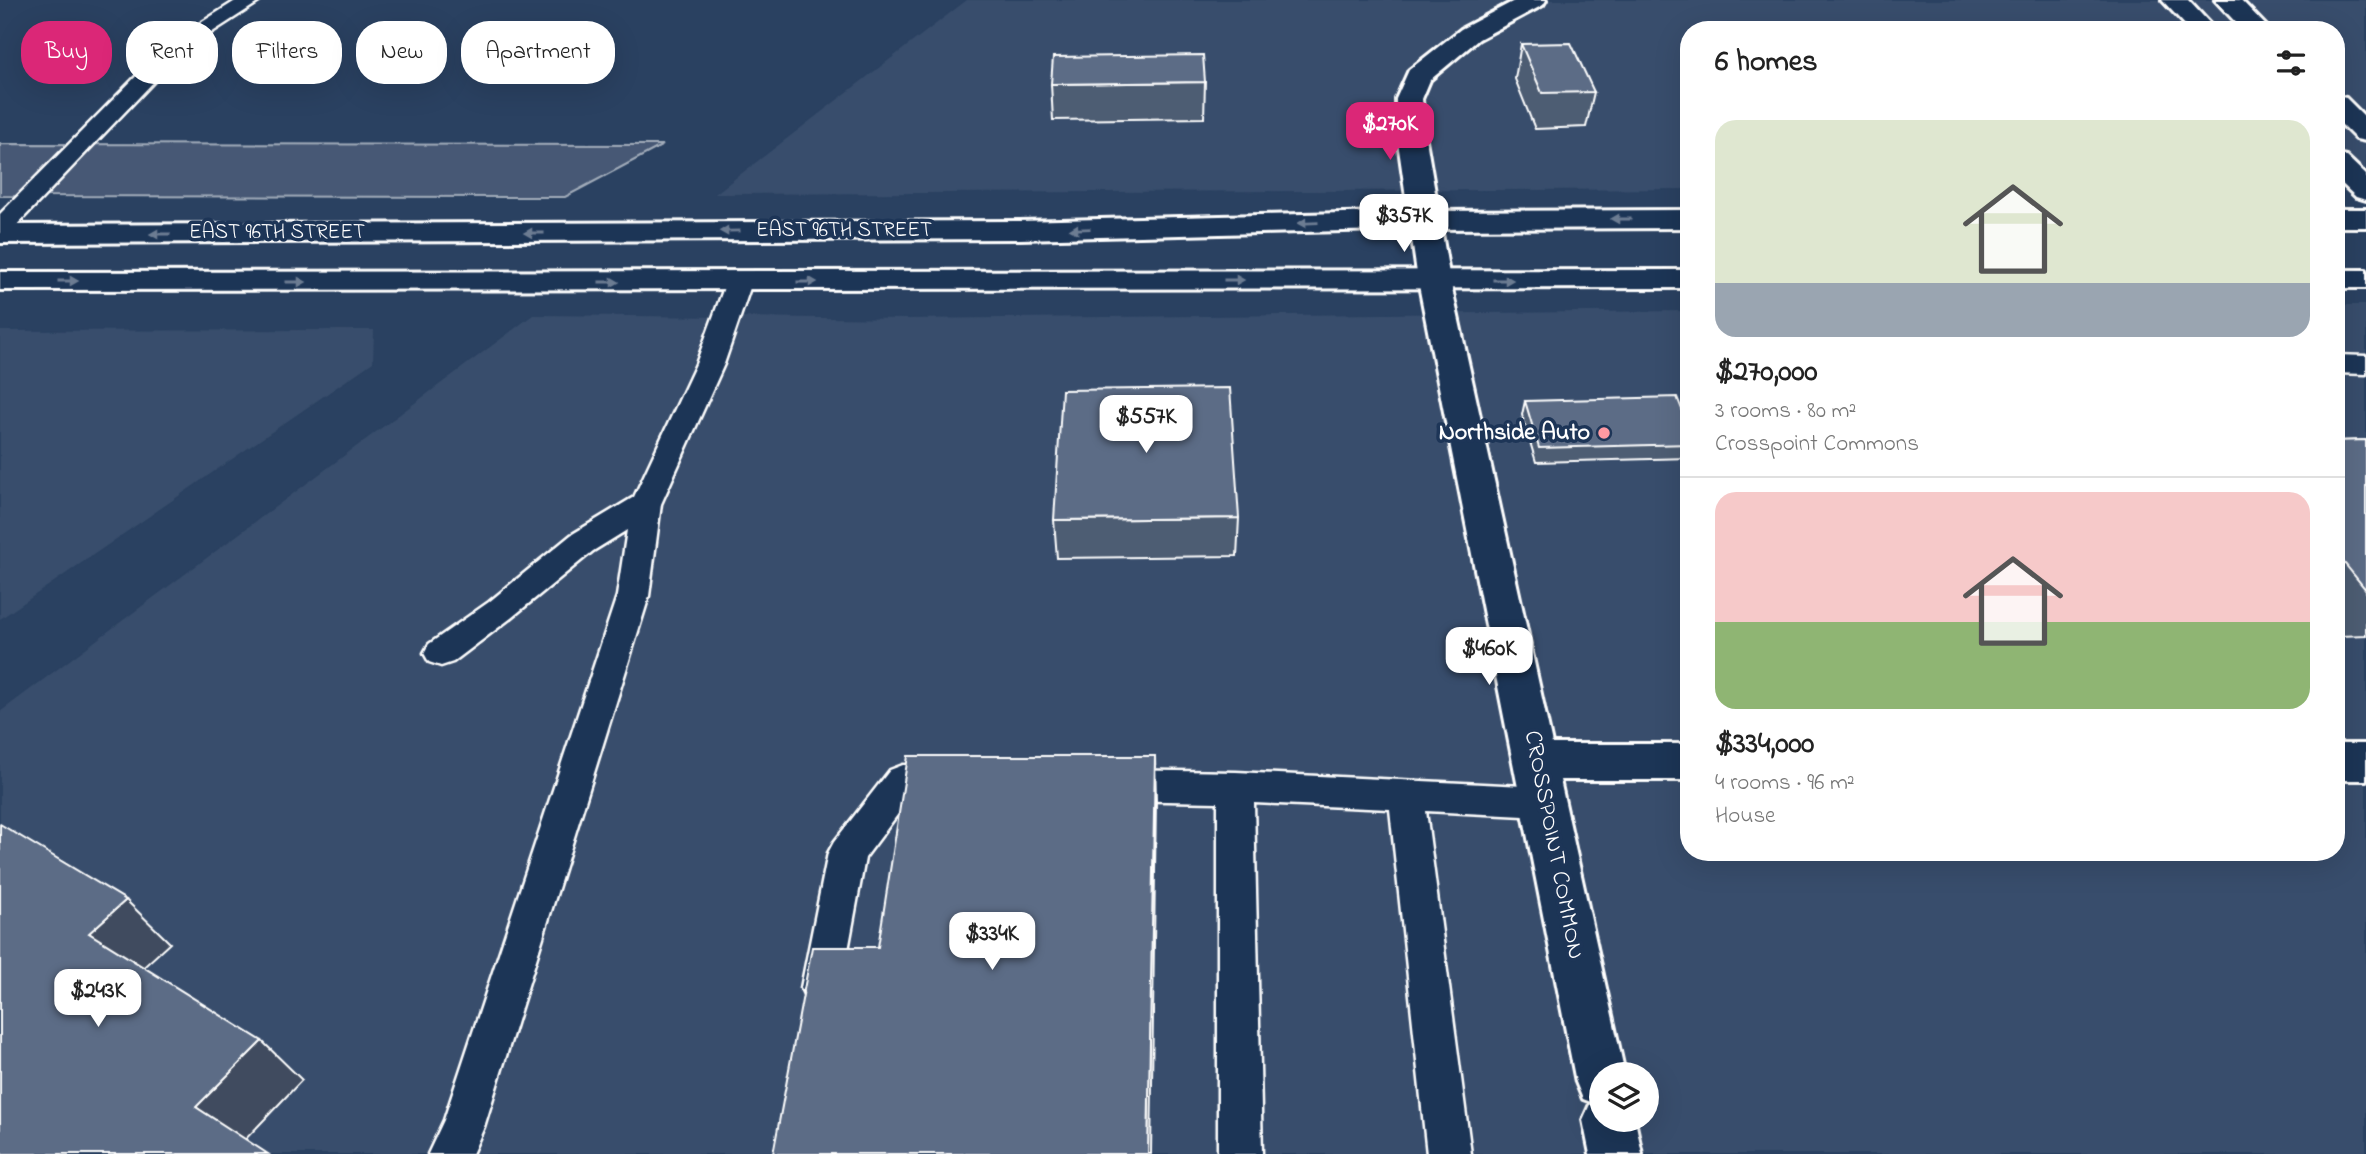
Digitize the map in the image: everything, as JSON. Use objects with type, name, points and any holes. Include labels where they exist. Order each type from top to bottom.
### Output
[{"type":"main road","name":"CROSSPOINT COMMON","points":[[1534,0],[1471,34],[1418,76],[1409,99],[1409,128],[1434,280],[1541,782],[1597,1062]]},
{"type":"main road","points":[[2174,0],[2195,21]]},
{"type":"main road","points":[[2227,0],[2249,21]]},
{"type":"main road","points":[[2345,112],[2366,132]]},
{"type":"main road","points":[[2345,171],[2366,191]]},
{"type":"main road","points":[[2345,218],[2366,218]]},
{"type":"main road","name":"EAST 96TH STREET","points":[[0,231],[1020,230],[1425,219],[1680,219]]},
{"type":"main road","points":[[739,282],[752,264],[771,256],[939,247],[1020,230]]},
{"type":"main road","name":"EAST 96TH STREET","points":[[0,281],[1680,279]]},
{"type":"main road","points":[[2345,279],[2366,279]]},
{"type":"main road","points":[[2345,762],[2366,762]]},
{"type":"main road","points":[[1541,782],[1680,763]]},
{"type":"main road","points":[[1611,1132],[1616,1154]]},
{"type":"lane","points":[[0,231],[176,47],[205,26],[252,0]]},
{"type":"lane","points":[[450,1154],[463,1127],[633,596],[646,504],[710,364],[739,282]]},
{"type":"lane","points":[[2345,364],[2366,365]]},
{"type":"lane","points":[[441,653],[500,610],[582,543],[646,504]]},
{"type":"lane","points":[[816,1017],[848,853],[903,780],[986,782]]},
{"type":"lane","points":[[1083,784],[1406,794],[1541,782]]},
{"type":"lane","points":[[1236,787],[1240,1154]]},
{"type":"lane","points":[[1406,794],[1449,1154]]},
{"type":"shaded area","points":[[967,0],[2366,0],[2366,185],[2345,186],[2345,21],[1680,21],[1680,189],[715,194]]},
{"type":"shaded area","points":[[0,144],[663,145],[565,197],[0,196]]},
{"type":"shaded area","points":[[2345,305],[2366,305],[2366,1154],[0,1154],[0,712],[533,315],[906,319],[1680,311],[1680,861],[2345,861]]},
{"type":"shaded area","points":[[374,330],[373,362],[0,619],[0,331]]},
{"type":"building","points":[[1571,43],[1594,92],[1542,93],[1521,44]]},
{"type":"building","points":[[1203,55],[1205,82],[1051,84],[1053,57]]},
{"type":"building","points":[[1230,388],[1239,518],[1054,520],[1062,390]]},
{"type":"building","name":"Northside Auto","points":[[1677,397],[1680,404],[1680,444],[1539,448],[1525,401]]},
{"type":"building","points":[[2366,440],[2366,590],[2345,564],[2345,441]]},
{"type":"building","points":[[908,756],[1155,756],[1148,1154],[773,1154],[812,947],[878,947]]},
{"type":"building","points":[[0,824],[126,900],[89,933],[262,1041],[196,1107],[268,1154],[0,1154]]},
{"type":"place","name":"Northside Auto","points":[[1604,433]]}]
